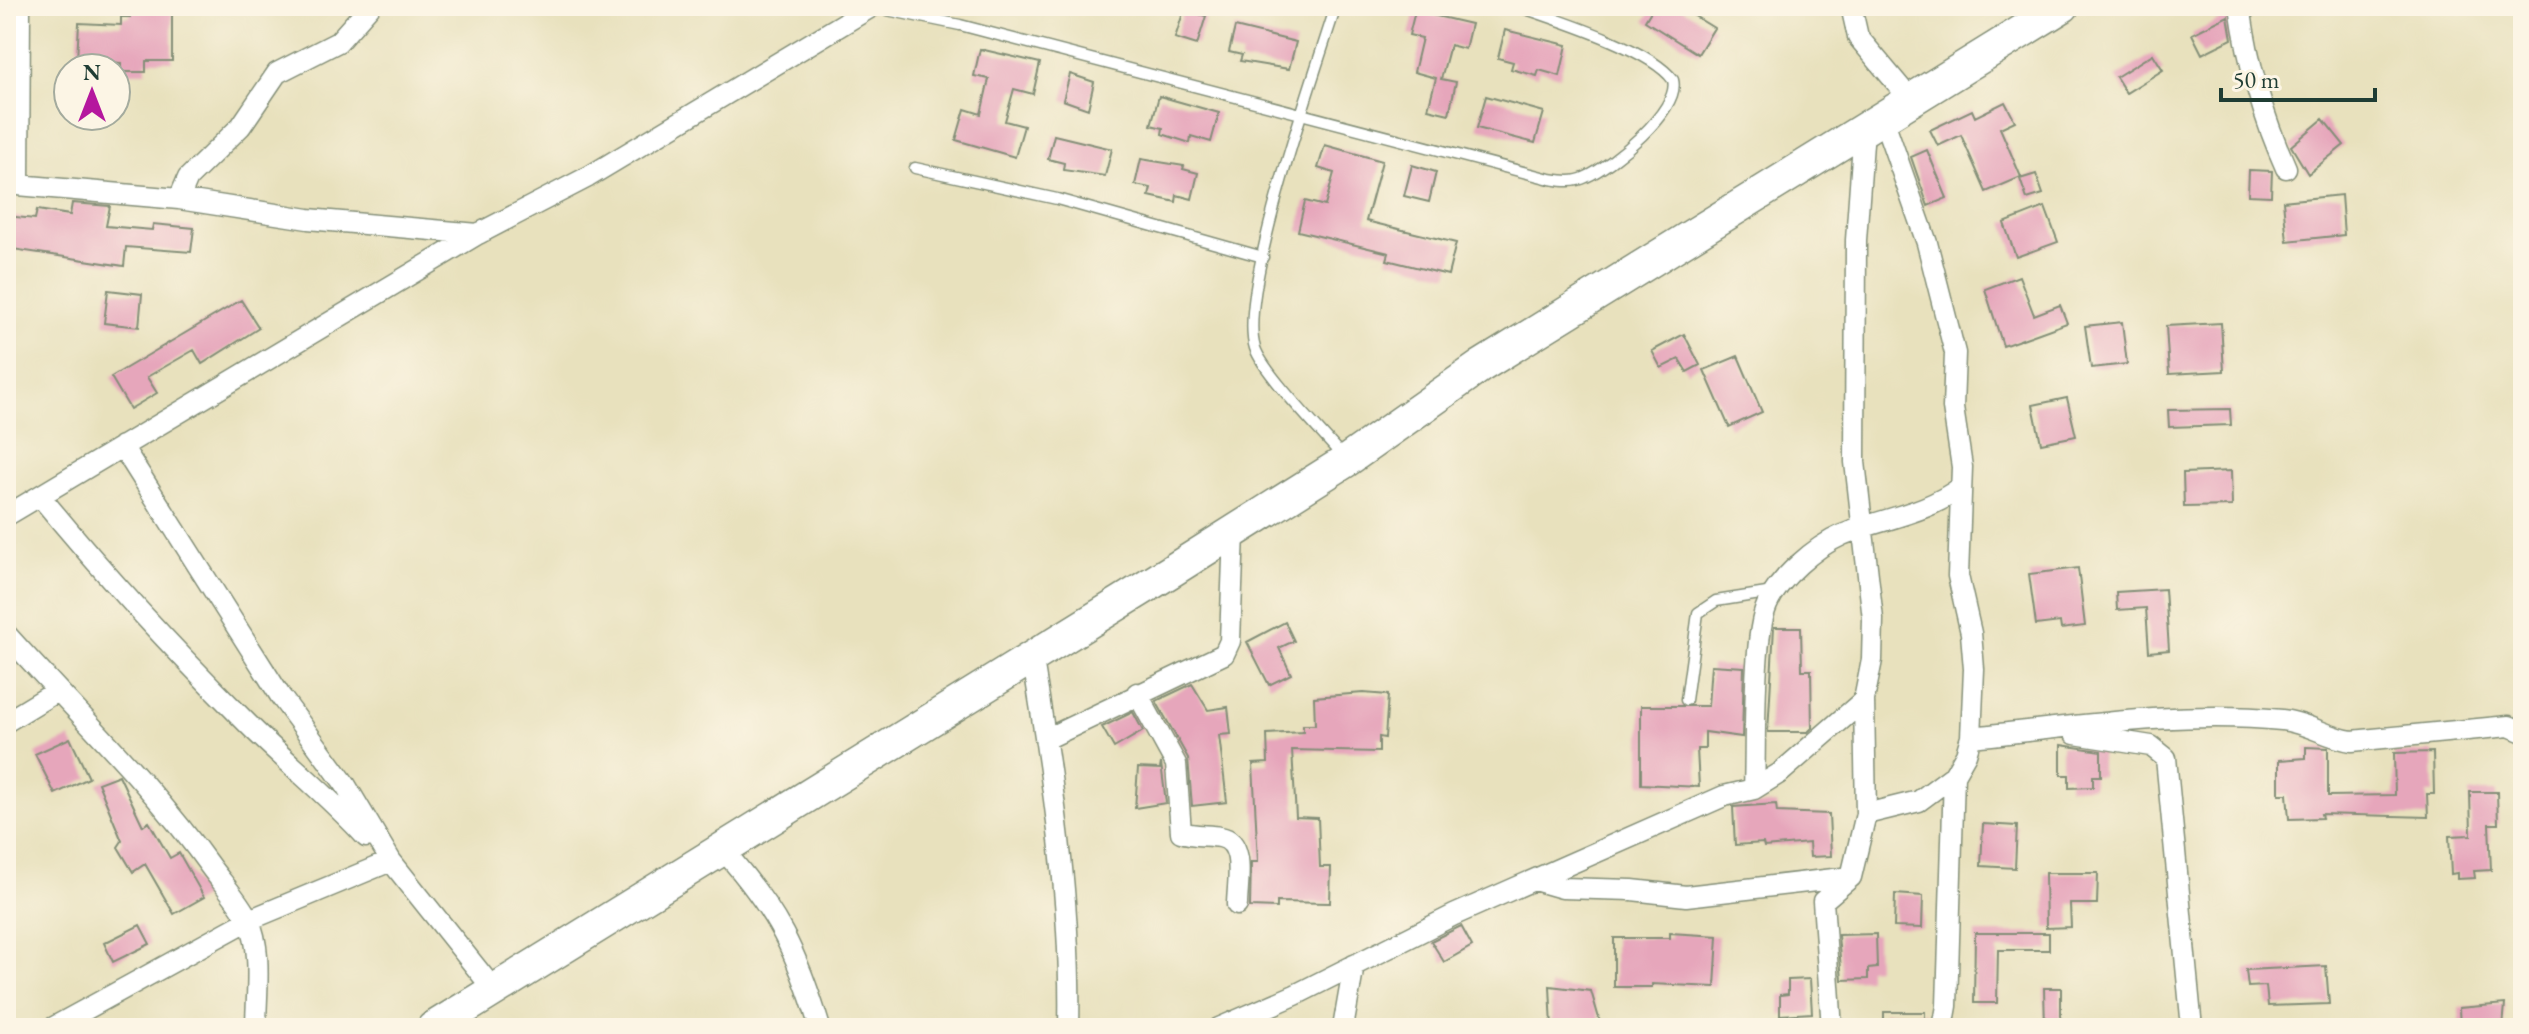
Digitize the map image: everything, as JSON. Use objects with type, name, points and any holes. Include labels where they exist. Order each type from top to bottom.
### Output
[{"type":"main road","points":[[433,1028],[724,851],[1032,655],[1234,532],[1346,461],[1481,366],[2063,6]]},
{"type":"street","points":[[20,6],[12,184],[179,199],[308,219],[478,234]]},
{"type":"street","points":[[179,199],[188,178],[241,126],[277,73],[338,42],[370,6]]},
{"type":"street","points":[[6,516],[478,234],[588,177],[872,6]]},
{"type":"street","points":[[1851,6],[1858,37],[1910,99]]},
{"type":"street","points":[[2240,6],[2246,55],[2260,107],[2286,168]]},
{"type":"street","points":[[1866,814],[1919,801],[1954,775],[1971,737],[1974,669],[1971,633],[1958,576],[1961,487],[1951,330],[1927,243],[1873,123]]},
{"type":"street","points":[[1832,1028],[1823,901],[1851,877],[1866,814],[1864,700],[1872,660],[1873,619],[1855,462],[1856,240],[1873,123]]},
{"type":"street","points":[[122,446],[281,697],[345,784],[389,862]]},
{"type":"street","points":[[1754,789],[1761,627],[1775,592],[1820,549],[1841,536],[1925,508],[1961,487]]},
{"type":"street","points":[[40,496],[167,641],[243,720],[329,796],[389,862],[494,990]]},
{"type":"street","points":[[1046,739],[1224,654],[1230,641],[1234,532]]},
{"type":"street","points":[[6,634],[57,691],[105,737],[183,828],[249,920],[255,946],[256,1028]]},
{"type":"street","points":[[1032,655],[1046,739],[1070,983],[1069,1028]]},
{"type":"street","points":[[6,722],[57,691]]},
{"type":"street","points":[[1137,693],[1176,764],[1179,829],[1185,834],[1225,838],[1237,851],[1237,905]]},
{"type":"street","points":[[1219,1028],[1534,880],[1724,796],[1754,789],[1780,773],[1864,700]]},
{"type":"street","points":[[1971,737],[2145,720],[2225,718],[2282,720],[2334,739],[2352,741],[2509,726],[2523,732]]},
{"type":"street","points":[[2051,729],[2151,746],[2166,758],[2192,1028]]},
{"type":"street","points":[[1943,1028],[1947,1006],[1954,775]]},
{"type":"street","points":[[724,851],[776,916],[788,937],[820,1028]]},
{"type":"street","points":[[52,1028],[249,920],[389,862]]},
{"type":"street","points":[[1534,880],[1562,888],[1632,890],[1686,896],[1851,877]]},
{"type":"street","points":[[1343,1028],[1354,965]]},
{"type":"lane","points":[[872,6],[1002,36],[1301,117],[1550,179],[1569,182],[1584,178],[1650,128],[1673,95],[1673,80],[1638,55],[1579,27],[1517,6]]},
{"type":"lane","points":[[1336,6],[1301,117],[1253,296],[1254,346],[1263,364],[1346,461]]},
{"type":"lane","points":[[915,168],[1057,199],[1263,257]]},
{"type":"lane","points":[[1686,700],[1698,613],[1716,601],[1775,592]]},
{"type":"building","points":[[130,6],[172,6],[172,61],[146,61],[146,72],[132,72],[132,52],[77,52],[79,23],[121,25],[121,17],[130,17]]},
{"type":"building","points":[[1654,6],[1678,6],[1714,28],[1698,54],[1645,21]]},
{"type":"building","points":[[1184,10],[1206,16],[1197,45],[1175,38]]},
{"type":"building","points":[[1415,11],[1471,24],[1465,49],[1450,45],[1441,79],[1456,82],[1449,114],[1428,109],[1436,78],[1414,72],[1422,38],[1409,35]]},
{"type":"building","points":[[2228,16],[2232,39],[2202,54],[2192,34]]},
{"type":"building","points":[[1235,27],[1296,42],[1289,69],[1240,61],[1242,55],[1229,52]]},
{"type":"building","points":[[1505,30],[1567,45],[1560,76],[1539,70],[1537,76],[1511,69],[1513,62],[1498,58]]},
{"type":"building","points":[[980,49],[1040,63],[1033,94],[1014,89],[1005,121],[1024,126],[1015,157],[956,140],[965,109],[981,114],[989,79],[974,76]]},
{"type":"building","points":[[2153,54],[2163,70],[2126,93],[2116,77]]},
{"type":"building","points":[[1070,74],[1094,82],[1088,109],[1063,100]]},
{"type":"building","points":[[1159,96],[1219,113],[1211,142],[1191,136],[1190,143],[1162,134],[1163,128],[1151,125]]},
{"type":"building","points":[[1486,96],[1544,112],[1535,143],[1477,128]]},
{"type":"building","points":[[2005,102],[2015,121],[2000,128],[2021,177],[1986,192],[1961,135],[1938,146],[1930,130],[1972,110],[1975,117]]},
{"type":"building","points":[[2323,119],[2344,145],[2308,174],[2291,146]]},
{"type":"building","points":[[1054,135],[1112,149],[1105,176],[1063,170],[1064,163],[1048,159]]},
{"type":"building","points":[[1325,145],[1382,161],[1366,221],[1456,243],[1448,275],[1387,260],[1389,253],[1298,231],[1305,201],[1325,206],[1334,173],[1318,168]]},
{"type":"building","points":[[1927,150],[1947,198],[1928,206],[1911,157]]},
{"type":"building","points":[[1141,159],[1184,166],[1183,169],[1198,173],[1192,199],[1177,195],[1176,202],[1149,196],[1151,188],[1135,185]]},
{"type":"building","points":[[1412,165],[1436,172],[1429,202],[1404,196]]},
{"type":"building","points":[[2249,170],[2272,171],[2271,196],[2248,195]]},
{"type":"building","points":[[2036,174],[2043,194],[2027,199],[2020,179]]},
{"type":"building","points":[[2341,195],[2344,235],[2287,241],[2283,201]]},
{"type":"building","points":[[72,203],[110,206],[106,226],[152,230],[153,224],[194,228],[191,252],[126,247],[124,266],[6,248],[6,216],[35,219],[37,210],[70,215]]},
{"type":"building","points":[[2045,207],[2058,242],[2016,257],[2004,223]]},
{"type":"building","points":[[2019,276],[2034,315],[2060,305],[2067,323],[2003,346],[1985,289]]},
{"type":"building","points":[[108,290],[142,294],[139,327],[104,323]]},
{"type":"building","points":[[241,300],[259,328],[202,364],[194,350],[147,377],[157,393],[130,409],[111,377]]},
{"type":"building","points":[[2122,322],[2127,364],[2091,368],[2085,326]]},
{"type":"building","points":[[2221,323],[2224,371],[2169,374],[2166,326]]},
{"type":"building","points":[[1684,334],[1700,365],[1687,372],[1679,359],[1661,368],[1652,351]]},
{"type":"building","points":[[1738,356],[1762,412],[1729,427],[1704,370]]},
{"type":"building","points":[[2067,398],[2076,436],[2041,443],[2033,405]]},
{"type":"building","points":[[2230,409],[2231,425],[2169,427],[2168,410]]},
{"type":"building","points":[[2231,471],[2232,506],[2184,507],[2183,473]]},
{"type":"building","points":[[2078,568],[2085,626],[2061,629],[2060,622],[2036,625],[2029,574]]},
{"type":"building","points":[[2165,589],[2169,650],[2149,652],[2146,608],[2117,610],[2116,592]]},
{"type":"building","points":[[1285,622],[1294,641],[1279,648],[1291,674],[1269,685],[1247,642]]},
{"type":"building","points":[[1774,627],[1801,627],[1802,670],[1811,670],[1812,728],[1808,732],[1768,732]]},
{"type":"building","points":[[1711,665],[1744,667],[1742,737],[1705,732],[1705,749],[1697,749],[1699,787],[1641,784],[1641,706],[1708,706]]},
{"type":"building","points":[[1192,684],[1208,710],[1228,707],[1231,734],[1219,735],[1227,802],[1192,806],[1188,758],[1156,701]]},
{"type":"building","points":[[1363,693],[1388,695],[1385,738],[1379,737],[1379,752],[1292,750],[1296,817],[1318,818],[1320,867],[1331,867],[1330,903],[1277,902],[1277,908],[1250,907],[1251,862],[1258,862],[1253,764],[1268,763],[1267,734],[1303,732],[1303,725],[1315,725],[1314,697]]},
{"type":"building","points":[[1133,712],[1143,731],[1114,748],[1102,727]]},
{"type":"building","points":[[70,738],[89,778],[55,794],[35,754]]},
{"type":"building","points":[[2061,745],[2101,751],[2101,776],[2093,776],[2093,787],[2069,788],[2069,775],[2061,775]]},
{"type":"building","points":[[2306,747],[2328,748],[2328,796],[2395,795],[2394,753],[2433,752],[2434,794],[2427,794],[2428,817],[2321,814],[2322,818],[2289,819],[2287,794],[2279,794],[2279,760],[2306,758]]},
{"type":"building","points":[[1161,763],[1166,803],[1135,808],[1138,768],[1160,769]]},
{"type":"building","points":[[119,775],[143,826],[149,822],[170,858],[179,853],[204,897],[174,914],[145,864],[133,872],[118,847],[122,841],[98,783]]},
{"type":"building","points":[[2470,792],[2497,792],[2498,824],[2489,824],[2491,870],[2474,871],[2475,878],[2457,879],[2457,873],[2451,874],[2449,836],[2471,835]]},
{"type":"building","points":[[1776,804],[1777,812],[1829,814],[1831,856],[1810,857],[1809,843],[1764,847],[1763,843],[1735,845],[1733,807]]},
{"type":"building","points":[[1983,824],[2017,826],[2015,868],[1981,866]]},
{"type":"building","points":[[2045,873],[2098,873],[2097,904],[2070,904],[2071,927],[2046,928]]},
{"type":"building","points":[[1895,894],[1923,896],[1922,928],[1894,927]]},
{"type":"building","points":[[140,925],[150,944],[113,962],[104,943]]},
{"type":"building","points":[[1461,926],[1472,946],[1444,962],[1431,941]]},
{"type":"building","points":[[1670,933],[1718,936],[1715,987],[1652,984],[1652,987],[1614,987],[1614,938],[1670,938]]},
{"type":"building","points":[[1975,933],[2049,933],[2049,950],[1998,950],[1997,1003],[1974,1003]]},
{"type":"building","points":[[1876,934],[1877,968],[1868,969],[1868,979],[1842,980],[1838,935]]},
{"type":"building","points":[[2326,966],[2329,1004],[2268,1006],[2266,986],[2248,987],[2246,970]]},
{"type":"building","points":[[1810,979],[1812,1013],[1780,1015],[1780,995],[1788,994],[1788,980]]},
{"type":"building","points":[[1550,986],[1591,991],[1600,1022],[1552,1028]]},
{"type":"building","points":[[2044,988],[2061,988],[2061,1028],[2045,1028]]},
{"type":"building","points":[[2505,1004],[2503,1028],[2460,1028],[2459,1008]]},
{"type":"building","points":[[1884,1012],[1925,1012],[1925,1028],[1884,1028]]}]
